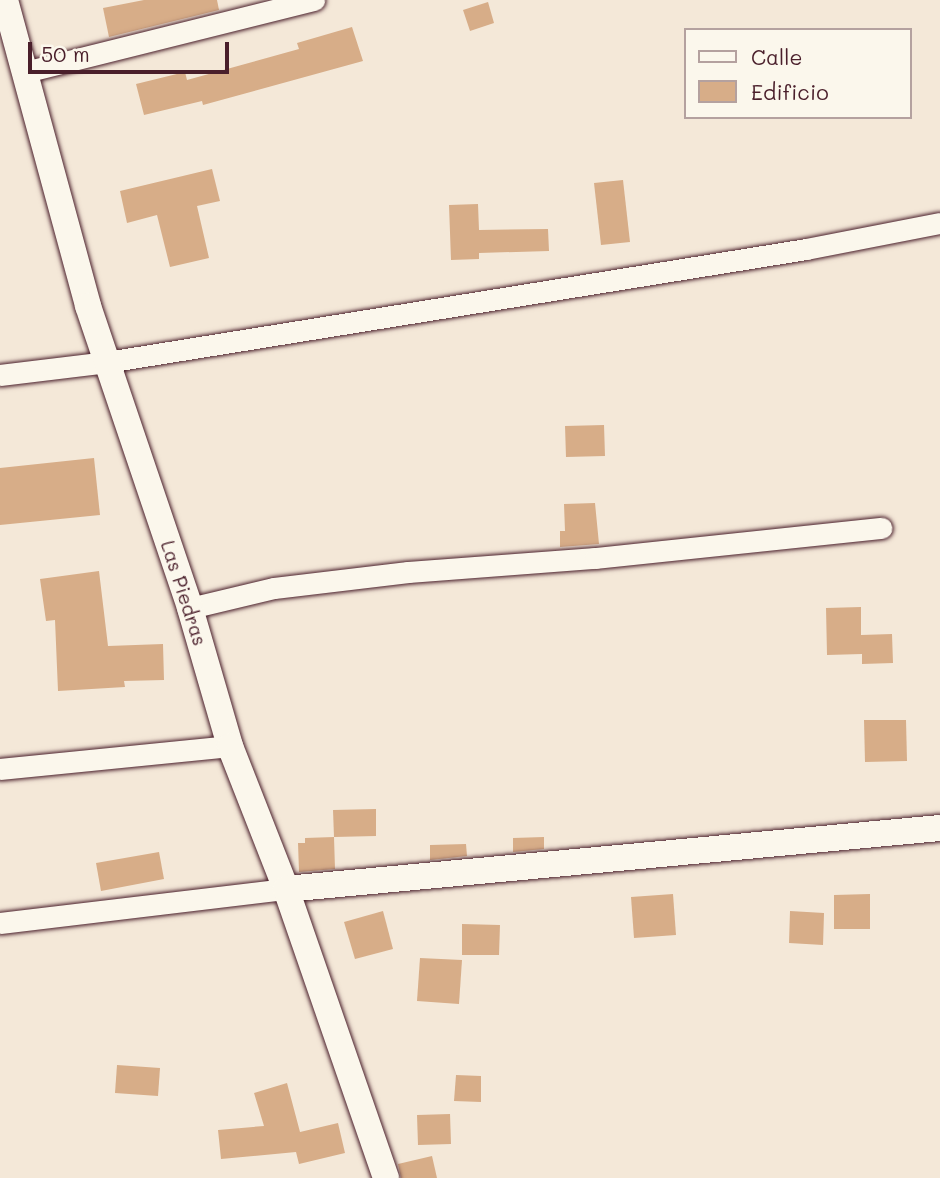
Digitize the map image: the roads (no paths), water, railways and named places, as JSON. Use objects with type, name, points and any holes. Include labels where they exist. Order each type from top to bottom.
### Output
[{"type":"street","name":"Las Piedras","points":[[5,0],[88,306],[190,608],[230,746],[286,889],[386,1178]]},
{"type":"street","points":[[25,72],[314,0]]},
{"type":"street","points":[[0,374],[107,362],[806,249],[940,223]]},
{"type":"street","points":[[190,608],[274,588],[408,572],[595,558],[881,528]]},
{"type":"street","points":[[0,769],[230,746]]},
{"type":"street","points":[[0,923],[286,889],[940,828]]}]
